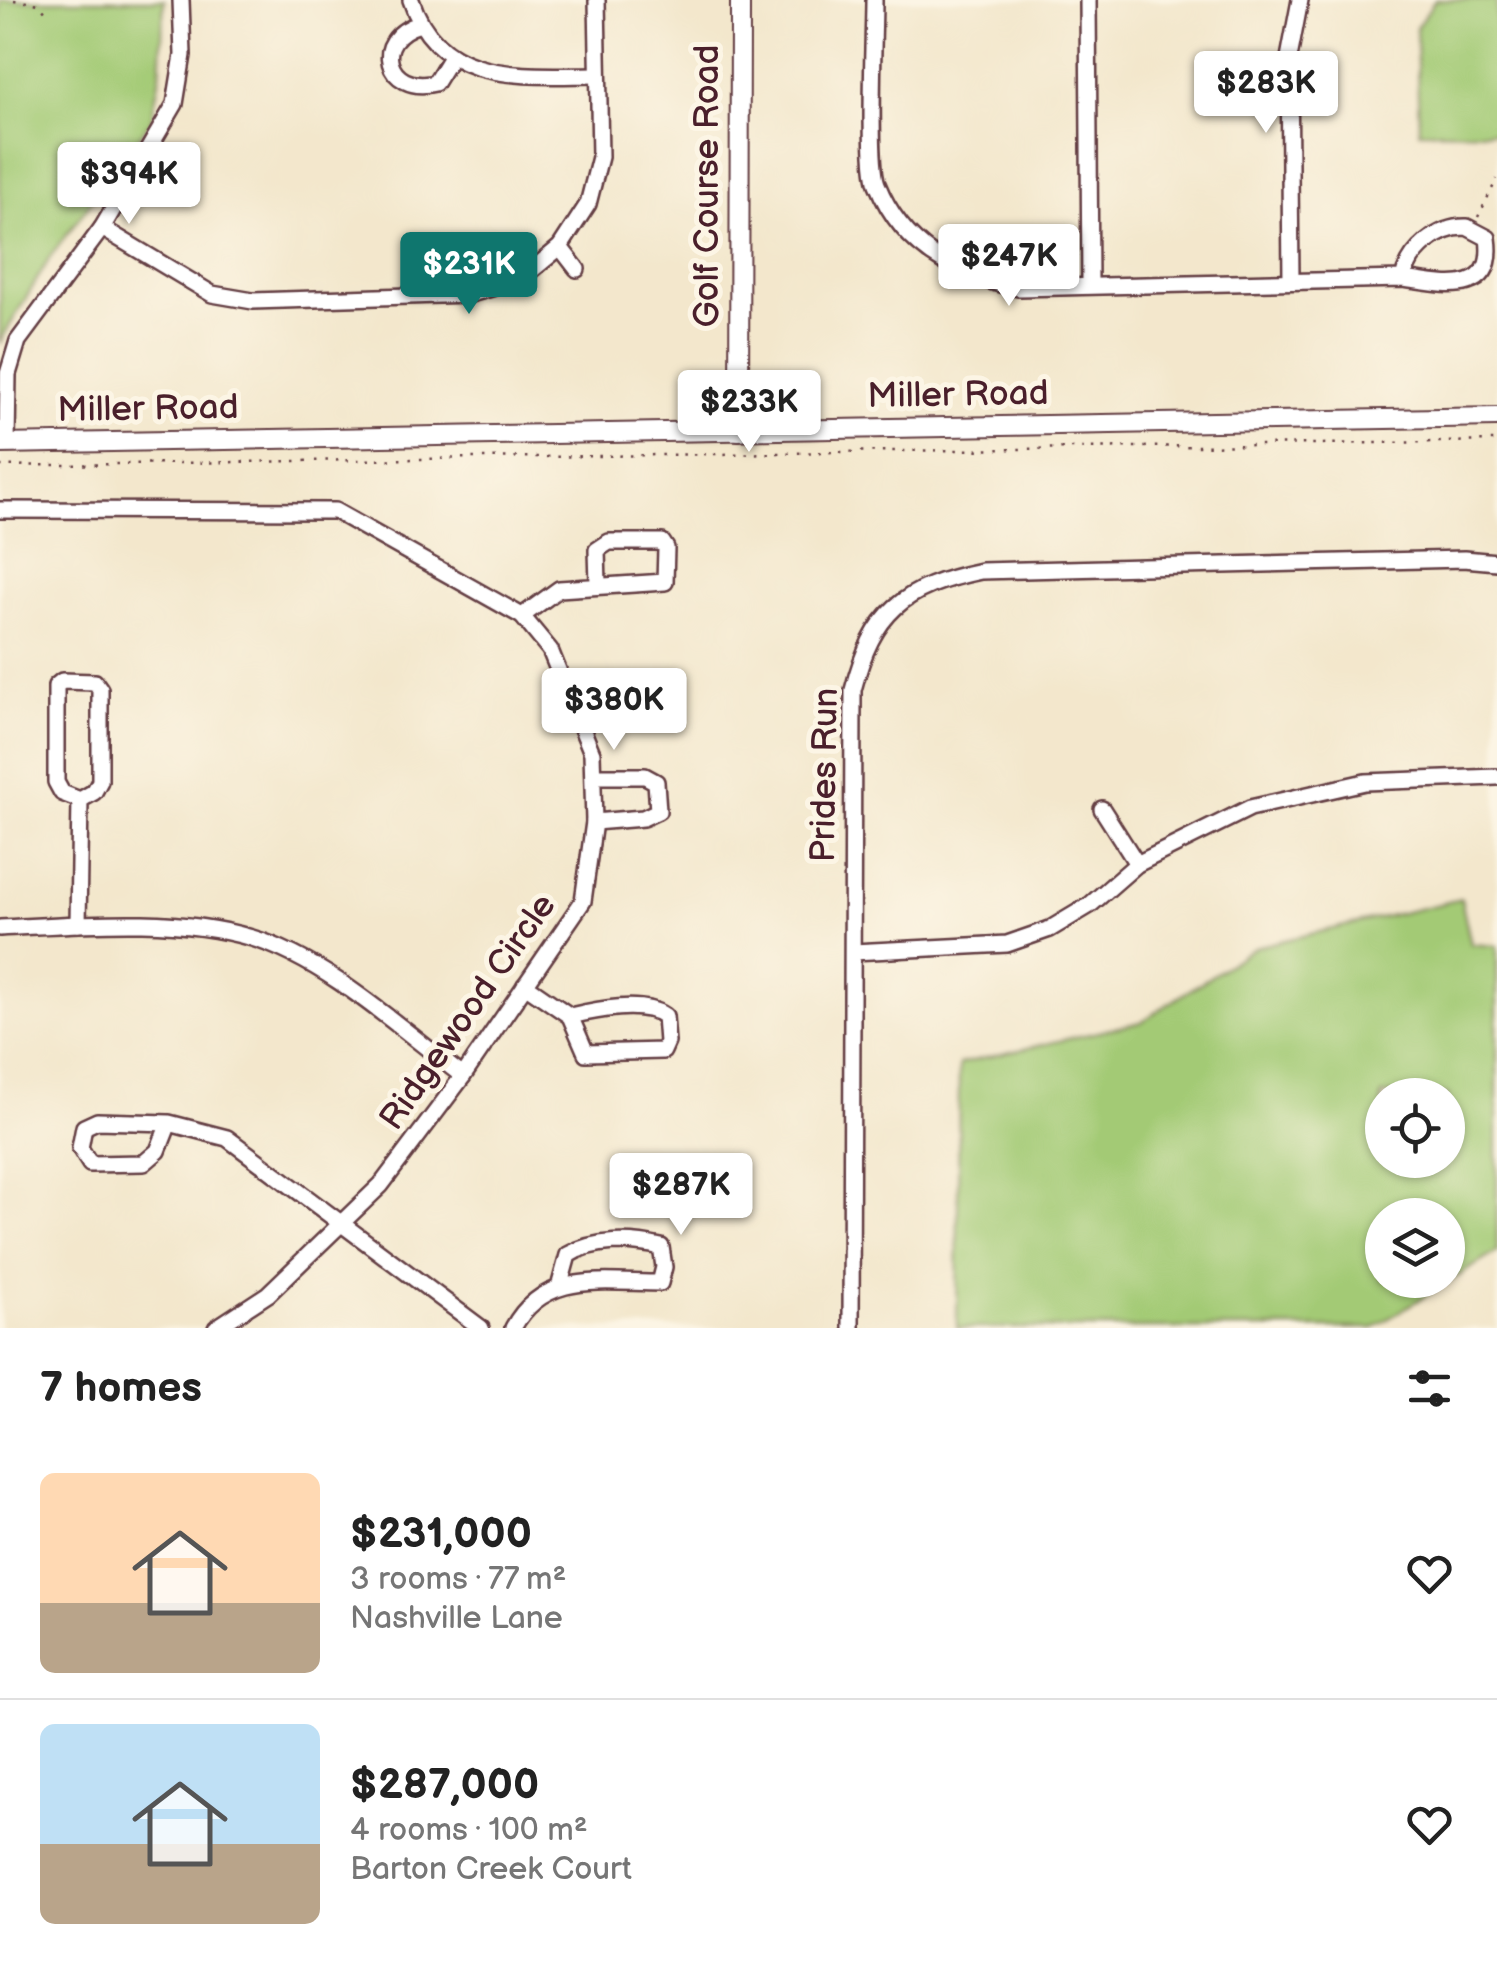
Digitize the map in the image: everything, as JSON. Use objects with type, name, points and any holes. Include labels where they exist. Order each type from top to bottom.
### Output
[{"type":"street","points":[[3,444],[8,374],[18,342],[102,228],[175,104],[183,55],[182,0]]},
{"type":"street","points":[[411,0],[420,24],[451,56],[487,71],[598,75]]},
{"type":"street","points":[[102,228],[212,294],[253,300],[471,294],[520,280],[560,247],[588,204],[600,157],[598,0]]},
{"type":"street","name":"Golf Course Road","points":[[739,432],[740,0]]},
{"type":"street","points":[[874,0],[876,182],[905,229],[934,260],[974,280],[1018,288],[1404,278],[1462,287],[1483,279],[1491,267],[1488,238],[1472,229],[1456,227],[1434,234],[1406,265],[1404,278]]},
{"type":"street","points":[[1088,0],[1090,284]]},
{"type":"street","points":[[1290,281],[1289,58],[1300,0]]},
{"type":"street","points":[[420,24],[404,29],[393,40],[389,56],[393,71],[404,82],[419,87],[435,83],[451,56]]},
{"type":"street","points":[[560,247],[577,269]]},
{"type":"street","name":"Miller Road","points":[[3,444],[1497,417]]},
{"type":"street","name":"Ridgewood Circle","points":[[0,510],[335,511],[522,616],[550,650],[592,753],[594,822],[582,901],[463,1076],[381,1185],[268,1294],[216,1328]]},
{"type":"street","points":[[522,616],[559,589],[665,582],[666,548],[662,542],[609,542],[597,550],[598,584]]},
{"type":"street","name":"Prides Run","points":[[851,1328],[853,690],[864,648],[889,607],[942,579],[981,571],[1464,559],[1497,562]]},
{"type":"street","points":[[62,681],[95,682],[100,689],[100,781],[94,792],[80,800],[62,793],[56,782],[56,686],[62,681]]},
{"type":"street","points":[[592,776],[645,776],[656,782],[659,795],[658,811],[643,818],[594,822]]},
{"type":"street","points":[[853,952],[1008,944],[1050,929],[1090,905],[1137,864],[1250,808],[1365,782],[1497,777]]},
{"type":"street","points":[[78,924],[80,800]]},
{"type":"street","points":[[1102,810],[1137,864]]},
{"type":"street","points":[[0,928],[78,924],[202,928],[254,938],[314,967],[463,1076]]},
{"type":"street","points":[[525,985],[570,1016],[586,1052],[663,1051],[667,1042],[665,1016],[655,1009],[592,1010],[570,1016]]},
{"type":"street","points":[[170,1124],[158,1151],[144,1163],[90,1164],[80,1148],[84,1127],[97,1121],[170,1124],[227,1138],[481,1328]]},
{"type":"street","points":[[513,1328],[523,1310],[560,1284],[660,1283],[664,1267],[660,1247],[640,1242],[582,1246],[568,1255],[560,1284]]},
{"type":"path","points":[[14,0],[38,4],[50,16]]},
{"type":"path","points":[[1472,229],[1497,178]]},
{"type":"path","points":[[0,466],[1497,441]]},
{"type":"green space","points":[[0,0],[164,0],[160,76],[151,121],[51,256],[0,342]]},
{"type":"green space","points":[[1435,0],[1497,0],[1497,132],[1419,131],[1416,28]]},
{"type":"green space","points":[[1461,899],[1471,944],[1497,946],[1497,1252],[1465,1272],[1465,1198],[1365,1198],[1365,1298],[1422,1298],[1373,1328],[957,1328],[959,1064],[1141,1022],[1255,947]]}]
